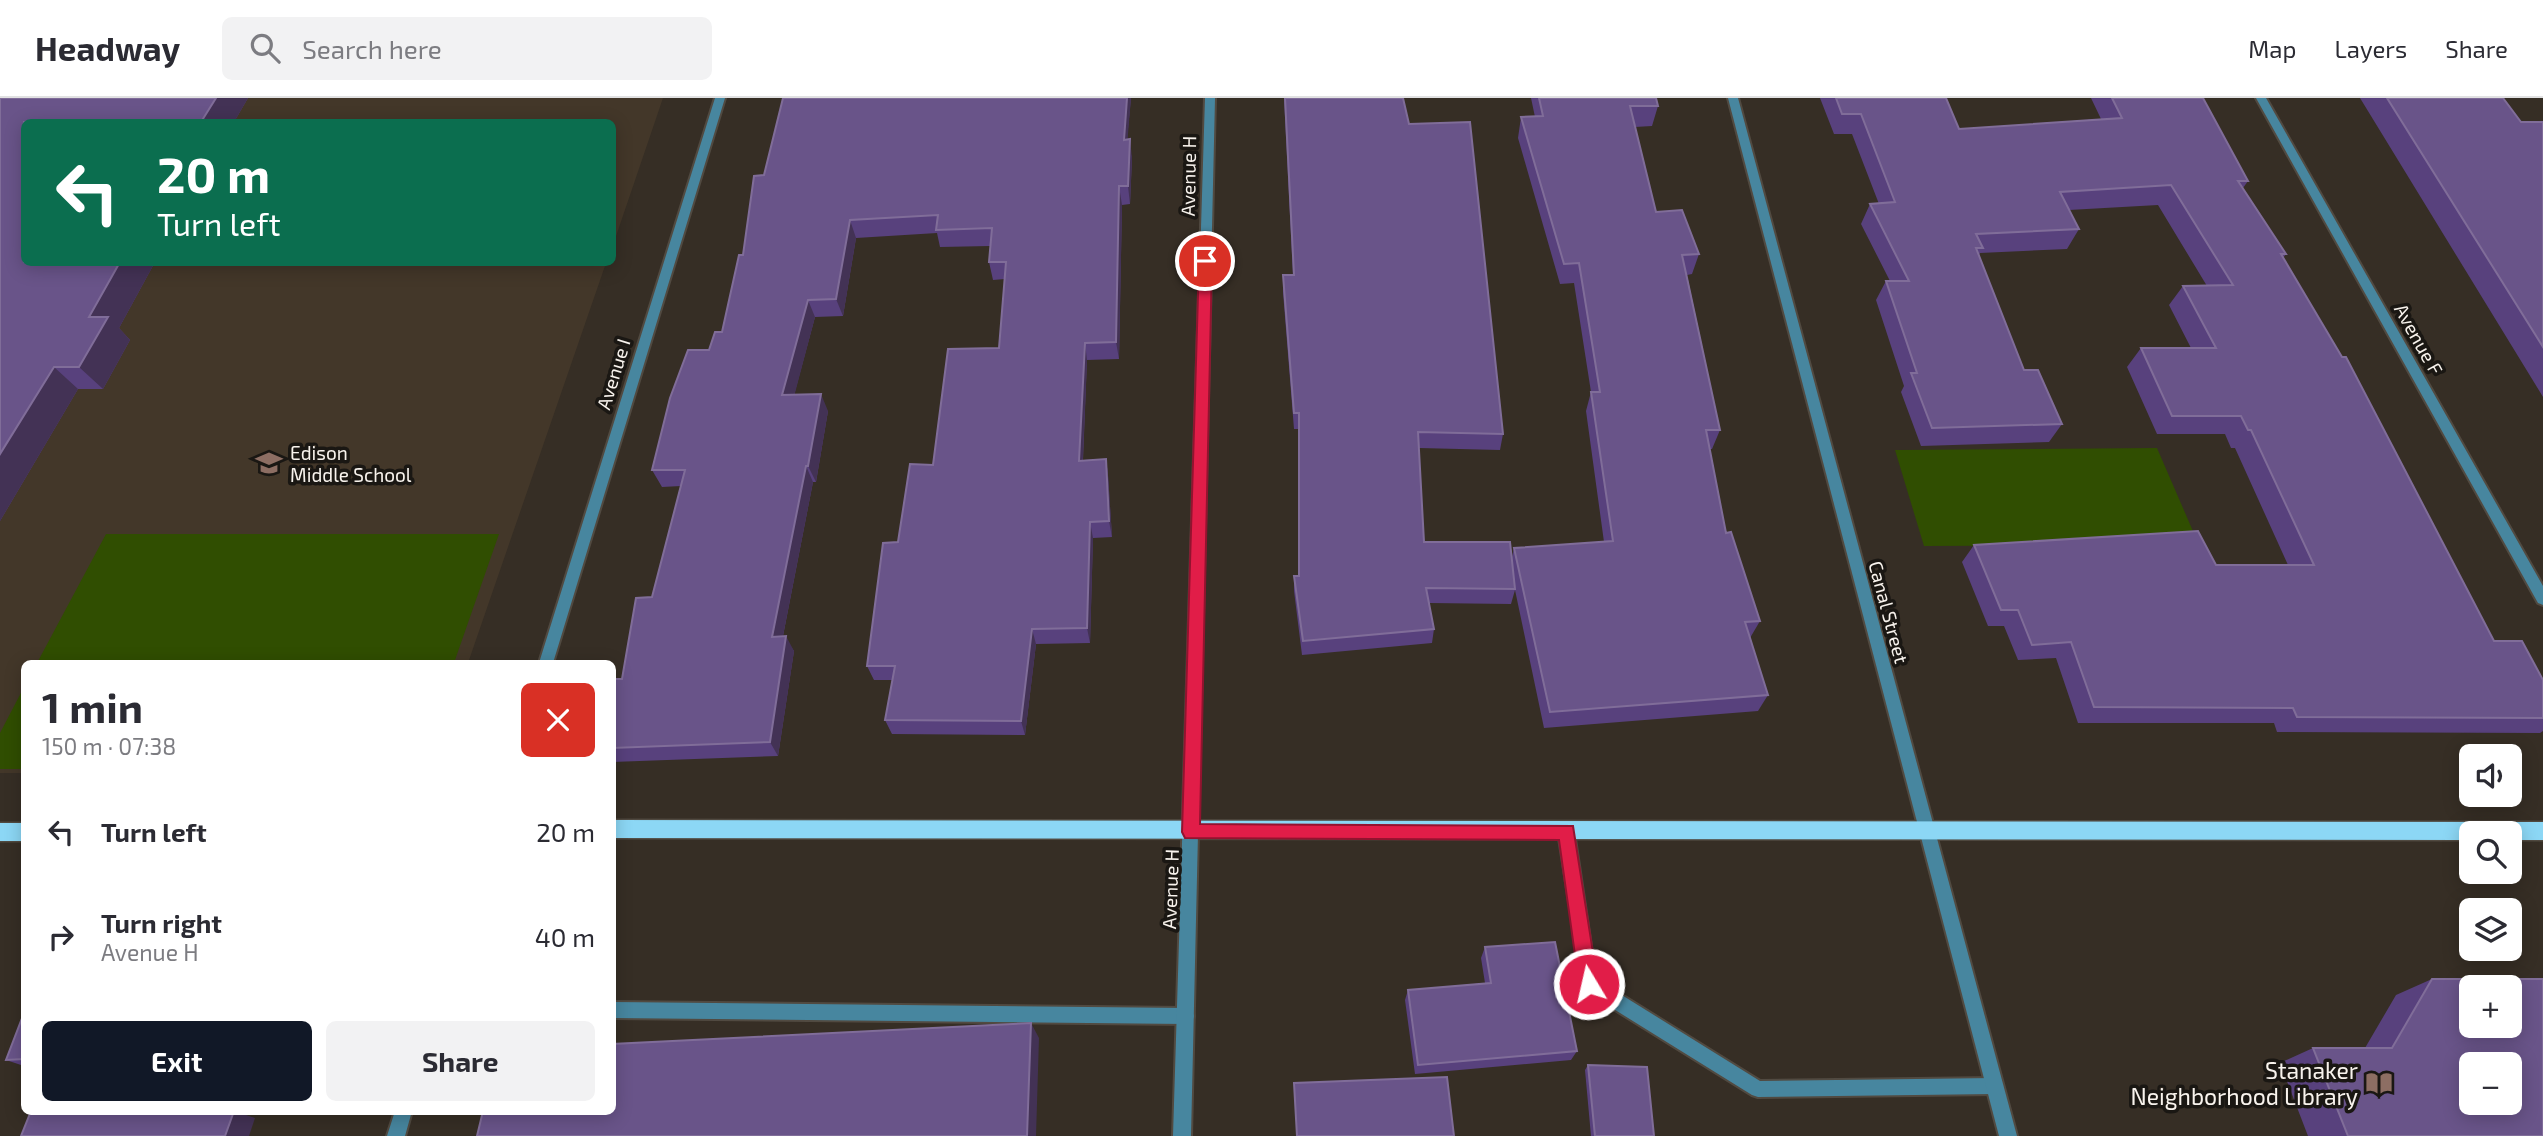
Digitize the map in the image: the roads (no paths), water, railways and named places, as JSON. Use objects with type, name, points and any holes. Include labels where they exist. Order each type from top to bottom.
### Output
[{"type":"main road","points":[[616,829],[1191,832],[2543,831]]},
{"type":"main road","points":[[0,832],[21,832]]},
{"type":"street","name":"Avenue I","points":[[547,660],[720,98]]},
{"type":"street","name":"Avenue H","points":[[1182,1136],[1210,98]]},
{"type":"street","name":"Canal Street","points":[[1733,98],[2008,1136]]},
{"type":"street","name":"Avenue F","points":[[2261,98],[2543,599]]},
{"type":"street","points":[[1566,832],[1589,984],[1758,1088],[1994,1086]]},
{"type":"street","points":[[616,1010],[1186,1016]]},
{"type":"street","points":[[396,1136],[403,1115]]},
{"type":"place","name":"Edison Middle School","points":[[269,463]]},
{"type":"place","name":"Stanaker Neighborhood Library","points":[[2379,1083]]}]
